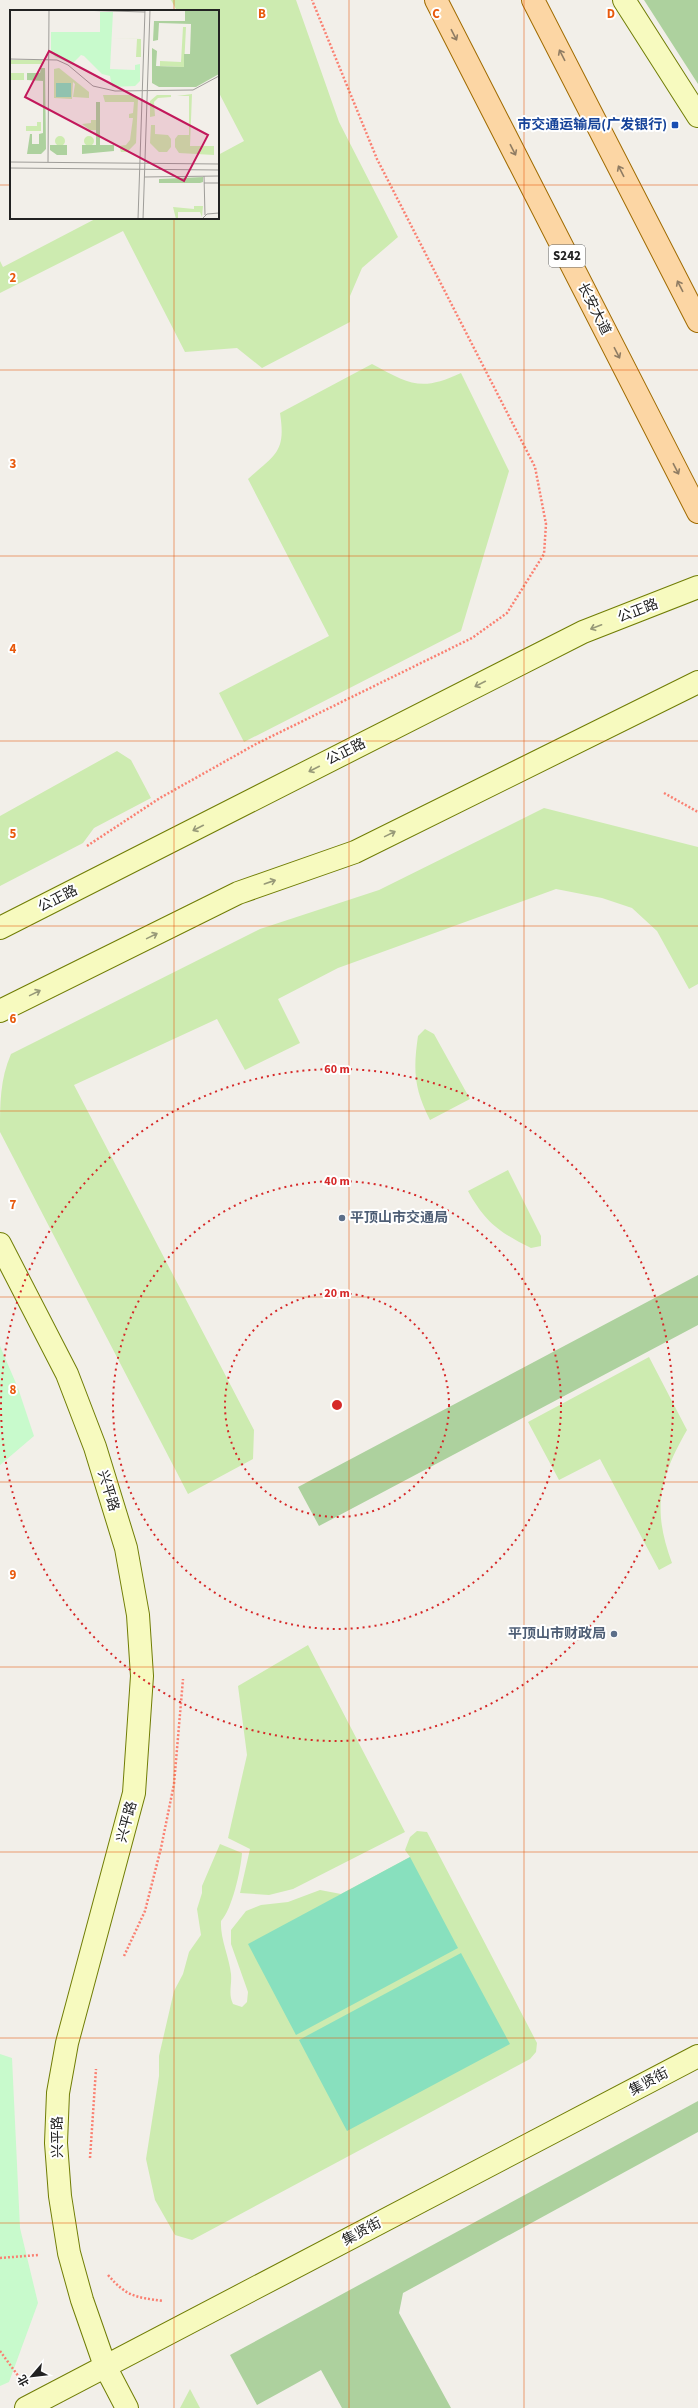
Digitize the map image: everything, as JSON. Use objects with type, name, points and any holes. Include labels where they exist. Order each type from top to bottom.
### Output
[{"type":"main road","name":"长安大道","points":[[436,0],[698,512]]},
{"type":"main road","points":[[533,0],[698,321]]},
{"type":"street","points":[[624,0],[698,116]]},
{"type":"street","name":"公正路","points":[[0,928],[583,632],[698,587]]},
{"type":"street","points":[[0,1010],[238,893],[355,852],[698,682]]},
{"type":"street","name":"兴平路","points":[[0,1244],[67,1374],[95,1447],[126,1548],[138,1615],[141,1661],[138,1764],[134,1793],[72,2022],[58,2093],[56,2143],[60,2196],[69,2253],[82,2300],[105,2366],[127,2408]]},
{"type":"street","name":"集贤街","points":[[26,2408],[698,2056]]},
{"type":"path","points":[[82,849],[160,798],[256,744],[472,638],[507,613],[544,554],[546,524],[535,466],[377,159],[312,0]]},
{"type":"path","points":[[664,793],[698,812]]},
{"type":"path","points":[[122,1963],[144,1911],[161,1848],[174,1784],[183,1679]]},
{"type":"path","points":[[90,2165],[96,2064]]},
{"type":"path","points":[[0,2258],[69,2253]]},
{"type":"path","points":[[104,2270],[118,2286],[134,2297],[163,2301],[170,2299]]},
{"type":"green space","points":[[171,0],[296,0],[339,122],[398,237],[362,268],[350,296],[350,322],[262,368],[237,348],[185,352],[123,231],[0,293],[0,261],[3,267],[95,219],[219,219],[219,154],[244,141],[219,93],[219,10],[176,10]]},
{"type":"green space","points":[[644,0],[698,0],[698,84]]},
{"type":"green space","points":[[372,364],[396,377],[415,383],[425,384],[435,382],[461,373],[509,471],[461,631],[244,742],[219,693],[329,636],[248,479],[266,464],[277,451],[281,436],[280,413]]},
{"type":"green space","points":[[117,751],[131,760],[151,798],[94,828],[83,843],[0,886],[0,816]]},
{"type":"green space","points":[[544,808],[698,847],[698,984],[689,989],[657,931],[632,908],[602,898],[556,889],[338,968],[278,999],[300,1043],[245,1070],[217,1019],[74,1085],[254,1430],[253,1459],[188,1494],[0,1132],[3,1082],[7,1063],[11,1054],[260,929],[379,890]]},
{"type":"green space","points":[[425,1029],[434,1034],[470,1099],[430,1120],[418,1089],[415,1069],[418,1036]]},
{"type":"green space","points":[[508,1170],[541,1236],[541,1246],[531,1248],[510,1237],[494,1226],[474,1202],[468,1191]]},
{"type":"green space","points":[[698,1275],[698,1325],[319,1526],[298,1487]]},
{"type":"green space","points":[[0,1346],[18,1388],[34,1436],[0,1465]]},
{"type":"green space","points":[[649,1357],[687,1430],[677,1448],[665,1479],[661,1510],[662,1526],[672,1563],[659,1570],[600,1459],[559,1480],[528,1422]]},
{"type":"green space","points":[[308,1645],[405,1832],[293,1889],[269,1895],[240,1893],[250,1849],[228,1838],[247,1755],[238,1686]]},
{"type":"green space","points":[[417,1831],[427,1832],[537,2043],[536,2052],[530,2059],[192,2240],[175,2235],[155,2200],[146,2159],[159,2076],[159,2056],[174,1991],[183,1974],[189,1952],[201,1935],[197,1909],[202,1893],[202,1886],[220,1844],[242,1853],[238,1879],[229,1908],[221,1921],[221,1928],[231,1974],[230,1993],[233,2004],[242,2007],[247,2002],[248,1992],[231,1944],[231,1930],[246,1911],[261,1905],[288,1902],[320,1890],[341,1894],[410,1857],[405,1850],[410,1837]]},
{"type":"green space","points":[[410,1857],[458,1948],[296,2035],[248,1944]]},
{"type":"green space","points":[[461,1953],[510,2044],[347,2131],[299,2040]]},
{"type":"green space","points":[[0,2054],[12,2058],[20,2228],[38,2303],[9,2382],[0,2386]]},
{"type":"green space","points":[[698,2101],[698,2132],[403,2293],[399,2313],[451,2408],[342,2408],[321,2370],[257,2405],[230,2355]]},
{"type":"green space","points":[[190,2389],[200,2408],[180,2408]]},
{"type":"place","name":"市交通运输局(广发银行)","points":[[675,125]]},
{"type":"place","name":"平顶山市交通局","points":[[342,1218]]},
{"type":"place","name":"平顶山市财政局","points":[[614,1634]]}]
